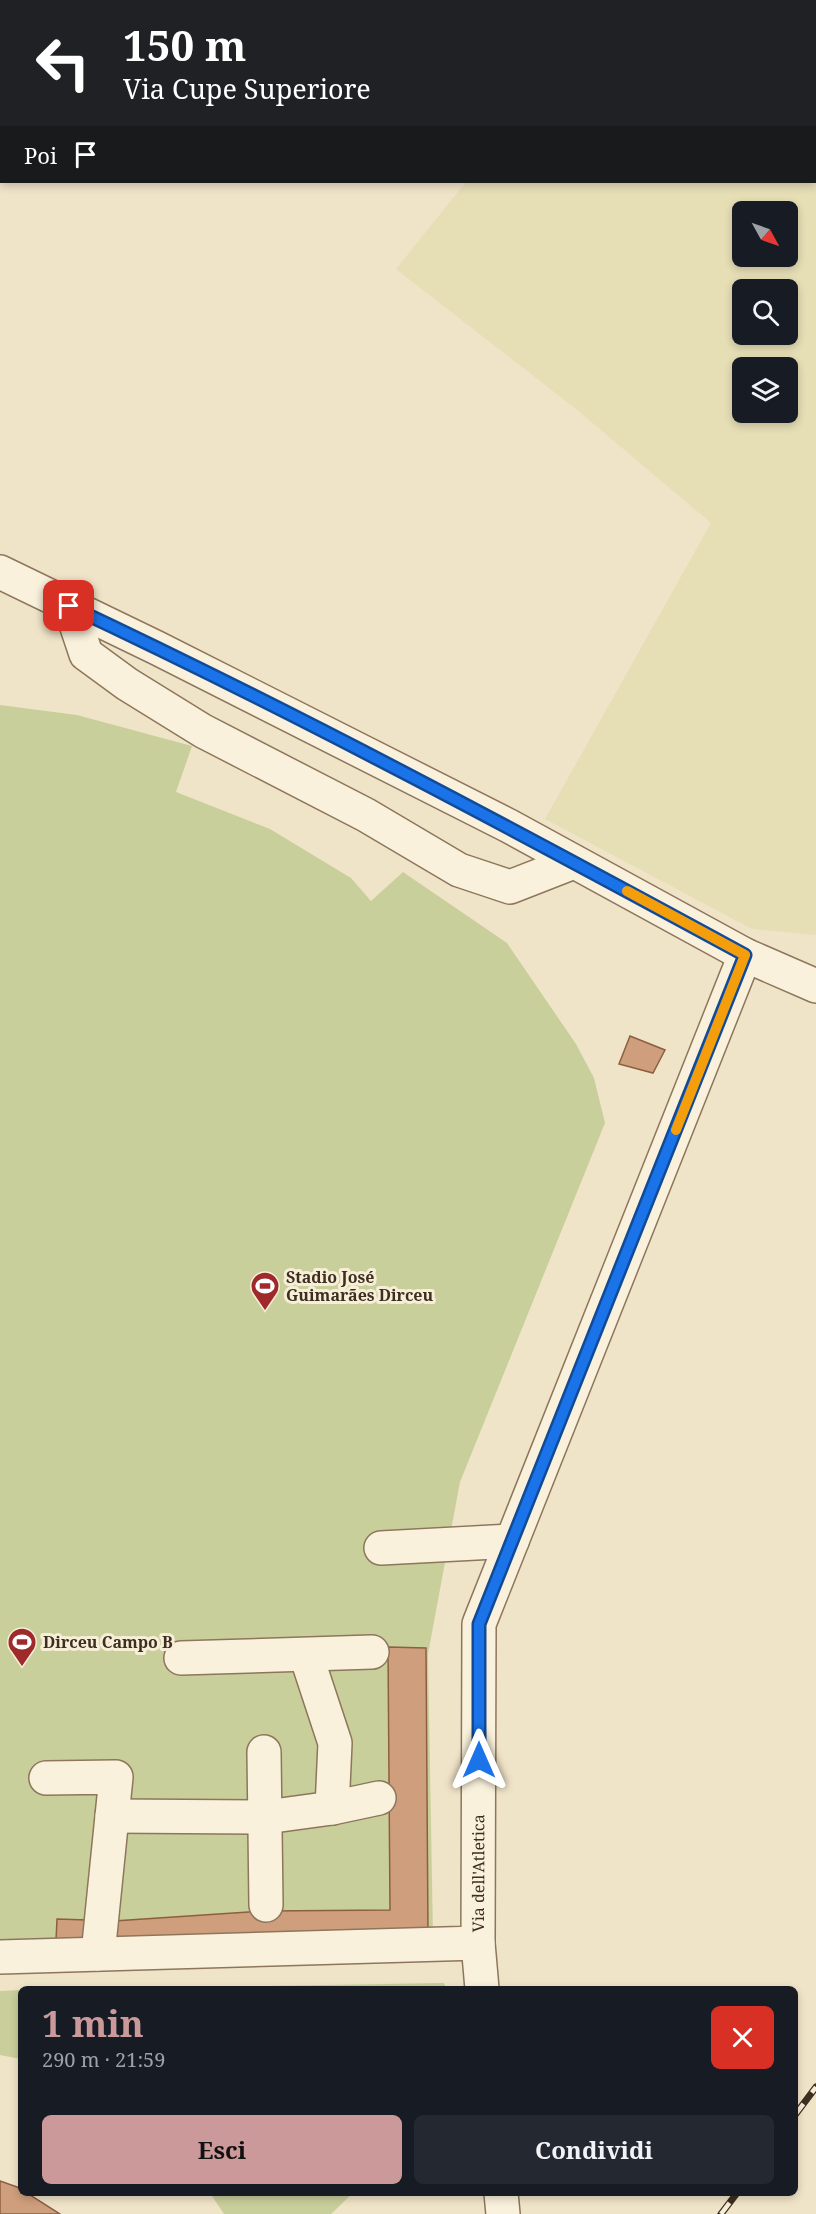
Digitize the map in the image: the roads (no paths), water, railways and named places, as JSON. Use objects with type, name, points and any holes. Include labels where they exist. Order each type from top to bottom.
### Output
[{"type":"street","points":[[0,572],[178,658],[508,826],[745,955],[811,978]]},
{"type":"street","points":[[69,606],[86,654],[127,684],[203,731],[366,816],[459,870],[510,887],[574,862]]},
{"type":"street","name":"Via dell'Atletica","points":[[482,1986],[478,1943],[479,1624],[745,955]]},
{"type":"street","points":[[381,1548],[512,1541]]},
{"type":"street","points":[[181,1658],[372,1652]]},
{"type":"street","points":[[306,1655],[335,1743],[332,1808]]},
{"type":"street","points":[[264,1752],[266,1905]]},
{"type":"street","points":[[46,1778],[116,1777],[98,1954]]},
{"type":"street","points":[[112,1815],[266,1817],[332,1808],[379,1798]]},
{"type":"street","name":"Via dell'Atletica","points":[[0,1957],[478,1943]]},
{"type":"street","points":[[501,2196],[503,2214]]},
{"type":"railway","points":[[798,2111],[816,2087]]},
{"type":"railway","points":[[721,2214],[735,2196]]},
{"type":"place","name":"Stadio José Guimarães Dirceu","points":[[265,1312]]},
{"type":"place","name":"Dirceu Campo B","points":[[22,1668]]}]
